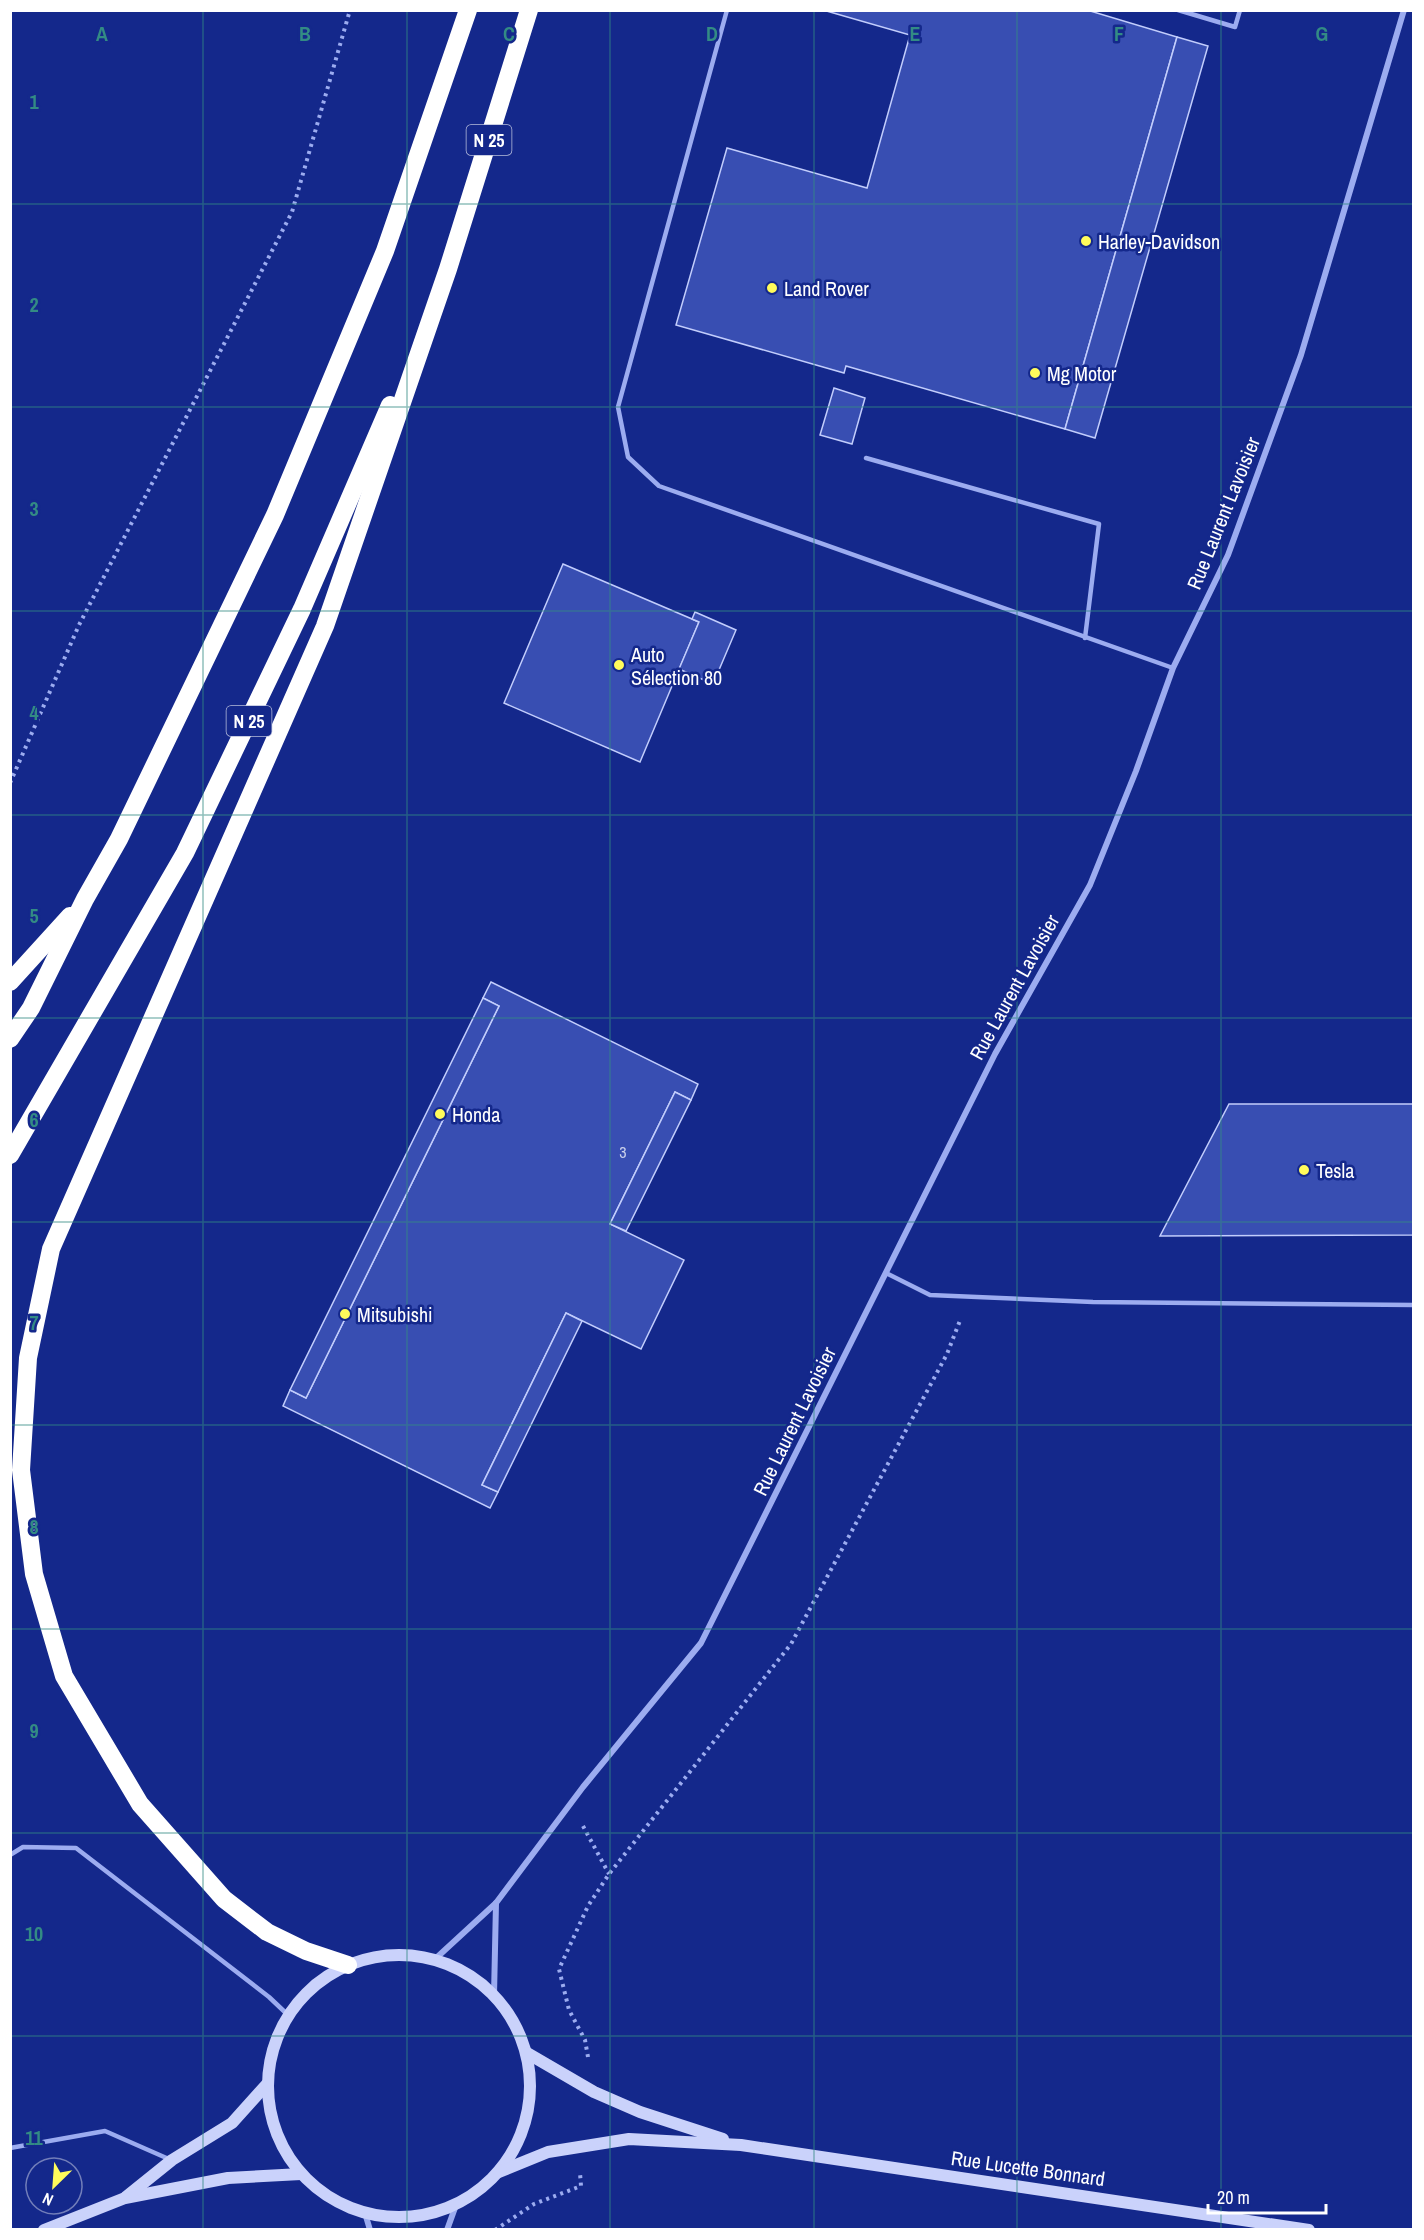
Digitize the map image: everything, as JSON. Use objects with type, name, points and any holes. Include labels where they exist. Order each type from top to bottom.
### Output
[{"type":"highway","points":[[10,1040],[31,1008],[85,899],[119,839],[275,515],[385,251],[468,10]]},
{"type":"highway","name":"N 25","points":[[10,1155],[185,853],[302,609],[448,268],[529,10]]},
{"type":"highway","points":[[348,1965],[306,1951],[267,1932],[224,1899],[140,1804],[64,1676],[34,1574],[21,1470],[28,1358],[51,1249],[325,626],[448,268]]},
{"type":"highway","points":[[10,982],[85,899]]},
{"type":"street","name":"Rue Laurent Lavoisier","points":[[434,1960],[496,1903],[571,1804],[701,1643],[995,1054],[1090,885],[1136,771],[1173,668],[1228,555],[1301,355],[1404,10]]},
{"type":"street","points":[[494,1995],[496,1903]]},
{"type":"street","points":[[395,1955],[434,1960],[466,1973],[494,1995],[514,2022],[527,2053],[531,2095],[521,2136],[499,2172],[479,2191],[456,2205],[426,2215],[395,2218],[365,2213],[330,2198],[301,2174],[286,2154],[275,2131],[269,2107],[270,2059],[288,2015],[304,1994],[324,1978],[348,1965],[376,1957],[395,1955]]},
{"type":"street","name":"Rue Lucette Bonnard","points":[[527,2053],[594,2092],[640,2112],[741,2145]]},
{"type":"street","points":[[125,2198],[172,2160],[232,2123],[268,2083]]},
{"type":"street","name":"Rue Lucette Bonnard","points":[[499,2172],[548,2152],[629,2139],[741,2145],[1309,2229]]},
{"type":"street","points":[[44,2229],[125,2198],[228,2178],[301,2174]]},
{"type":"street","points":[[447,2229],[456,2205]]},
{"type":"street","points":[[365,2213],[370,2229]]},
{"type":"lane","points":[[727,10],[618,408],[628,457],[659,486],[1173,668]]},
{"type":"lane","points":[[1178,10],[1235,27],[1240,10]]},
{"type":"lane","points":[[866,458],[1099,524],[1085,638]]},
{"type":"lane","points":[[886,1272],[930,1295],[1093,1302],[1413,1305]]},
{"type":"lane","points":[[10,1855],[23,1847],[76,1848],[269,1997],[288,2015]]},
{"type":"lane","points":[[10,2148],[105,2131],[172,2160]]},
{"type":"path","points":[[10,783],[79,625],[292,212],[350,10]]},
{"type":"path","points":[[594,2092],[585,2040],[569,2010],[560,1970],[588,1906],[609,1874],[791,1644],[946,1354],[969,1297]]},
{"type":"path","points":[[571,1804],[609,1874]]},
{"type":"path","points":[[224,2229],[234,2229]]},
{"type":"building","points":[[823,10],[1087,10],[1177,37],[1065,429],[846,366],[844,373],[676,325],[727,148],[867,188],[910,35]]},
{"type":"building","points":[[1177,37],[1208,46],[1095,438],[1065,429]]},
{"type":"building","points":[[834,388],[865,398],[852,444],[820,435]]},
{"type":"building","points":[[563,564],[699,622],[640,762],[504,703]]},
{"type":"building","points":[[695,612],[736,630],[713,684],[679,669],[699,622],[692,619]]},
{"type":"building","points":[[491,982],[698,1084],[691,1100],[675,1092],[610,1224],[684,1260],[641,1349],[566,1313],[482,1485],[498,1492],[490,1508],[283,1406],[290,1390],[306,1398],[499,1006],[483,998]]},
{"type":"building","points":[[483,998],[499,1006],[306,1398],[290,1390]]},
{"type":"building","points":[[675,1092],[691,1100],[626,1231],[610,1224]]},
{"type":"building","name":"Tesla","points":[[1229,1104],[1414,1104],[1414,1235],[1160,1236]]},
{"type":"building","points":[[566,1313],[582,1321],[498,1492],[482,1485]]},
{"type":"place","name":"Harley-Davidson","points":[[1086,241]]},
{"type":"place","name":"Land Rover","points":[[772,288]]},
{"type":"place","name":"Mg Motor","points":[[1035,373]]},
{"type":"place","name":"Auto Sélection 80","points":[[619,665]]},
{"type":"place","name":"Honda","points":[[440,1114]]},
{"type":"place","name":"Tesla","points":[[1304,1170]]},
{"type":"place","name":"Mitsubishi","points":[[345,1314]]}]
